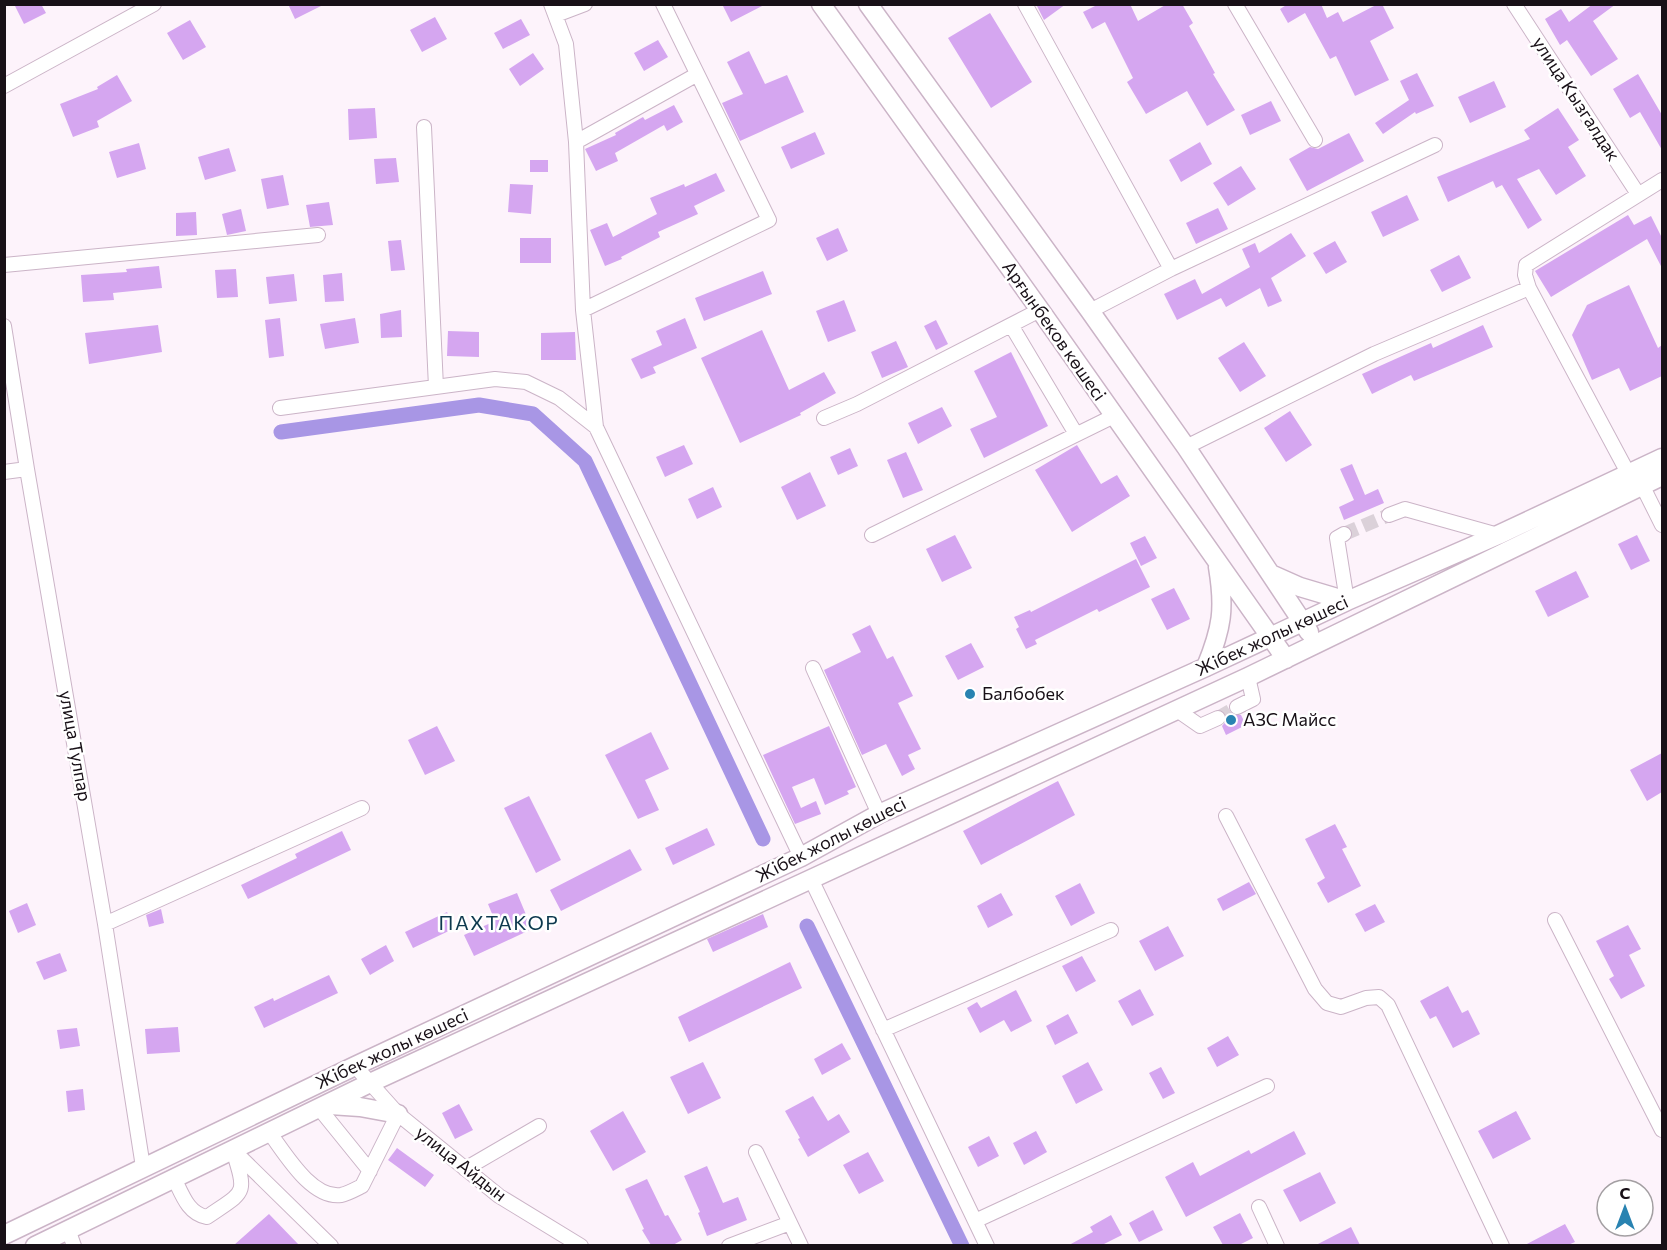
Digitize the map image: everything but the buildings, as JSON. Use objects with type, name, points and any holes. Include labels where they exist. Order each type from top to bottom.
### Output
[{"type":"main road","points":[[868,4],[1186,447],[1317,644]]},
{"type":"main road","name":"Арғынбеков көшесі","points":[[824,6],[1286,659]]},
{"type":"main road","name":"Жібек жолы көшесі","points":[[35,1245],[71,1237],[174,1178],[370,1083],[1286,659],[1635,479],[1662,458]]},
{"type":"main road","name":"Жібек жолы көшесі","points":[[4,1235],[355,1066],[801,857],[879,814],[1347,601],[1498,535],[1635,479],[1662,476]]},
{"type":"main road","points":[[1206,667],[1217,640],[1222,618],[1222,588],[1217,562]]},
{"type":"main road","points":[[1270,573],[1291,584],[1347,601]]},
{"type":"main road","points":[[322,1107],[360,1107],[398,1114]]},
{"type":"street","points":[[4,86],[154,4]]},
{"type":"street","points":[[585,4],[553,10],[566,44],[576,142],[583,310],[596,427],[801,857]]},
{"type":"street","points":[[583,310],[769,220],[663,4]]},
{"type":"street","points":[[1025,4],[1172,269]]},
{"type":"street","points":[[1234,4],[1315,140]]},
{"type":"street","name":"улица Кызгалдак","points":[[1514,4],[1638,194]]},
{"type":"street","points":[[576,142],[696,75]]},
{"type":"street","points":[[424,127],[436,387]]},
{"type":"street","points":[[1090,311],[1172,269],[1435,145]]},
{"type":"street","points":[[1662,180],[1526,265],[1525,275],[1529,288],[1662,525]]},
{"type":"street","points":[[4,265],[318,235]]},
{"type":"street","points":[[1186,447],[1374,354],[1529,288]]},
{"type":"street","points":[[824,418],[857,404],[1040,310]]},
{"type":"street","name":"улица Тулпар","points":[[4,326],[105,924],[143,1167]]},
{"type":"street","points":[[1011,326],[1076,434]]},
{"type":"street","points":[[280,408],[495,379],[526,382],[559,398],[596,427]]},
{"type":"street","points":[[872,535],[1114,416]]},
{"type":"street","points":[[4,472],[27,469]]},
{"type":"street","points":[[1389,515],[1405,509],[1498,535]]},
{"type":"street","points":[[1344,534],[1337,538],[1347,601]]},
{"type":"street","points":[[813,668],[879,814]]},
{"type":"street","points":[[1237,707],[1253,699],[1248,677]]},
{"type":"street","points":[[1177,710],[1200,726],[1218,717]]},
{"type":"street","points":[[105,924],[362,808]]},
{"type":"street","points":[[1226,816],[1315,988],[1327,1003],[1341,1007],[1366,998],[1379,997],[1388,1005],[1502,1245]]},
{"type":"street","points":[[811,879],[987,1245]]},
{"type":"street","points":[[1555,920],[1662,1130]]},
{"type":"street","points":[[883,1030],[1111,930]]},
{"type":"street","name":"улица Айдын","points":[[355,1066],[398,1114],[499,1196],[581,1245]]},
{"type":"street","points":[[975,1221],[1267,1086]]},
{"type":"street","points":[[322,1107],[370,1171]]},
{"type":"street","points":[[269,1132],[302,1176],[325,1192],[341,1195],[362,1186],[398,1114]]},
{"type":"street","points":[[465,1168],[539,1126]]},
{"type":"street","points":[[174,1178],[190,1209],[198,1215],[207,1217],[238,1196],[243,1183],[233,1150]]},
{"type":"street","points":[[233,1150],[330,1245]]},
{"type":"street","points":[[756,1152],[801,1245]]},
{"type":"street","points":[[1259,1207],[1277,1245]]},
{"type":"street","points":[[729,1245],[790,1223]]},
{"type":"waterway","points":[[281,432],[479,405],[533,414],[585,461],[763,839]]},
{"type":"waterway","points":[[807,926],[962,1246]]},
{"type":"tunnel","points":[[1344,534],[1389,515]]},
{"type":"tunnel","points":[[1218,718],[1237,707]]},
{"type":"place","name":"Балбобек","points":[[970,694]]},
{"type":"place","name":"АЗС Майсс","points":[[1231,720]]},
{"type":"district","name":"ПАХТАКОР","points":[[499,923]]}]
